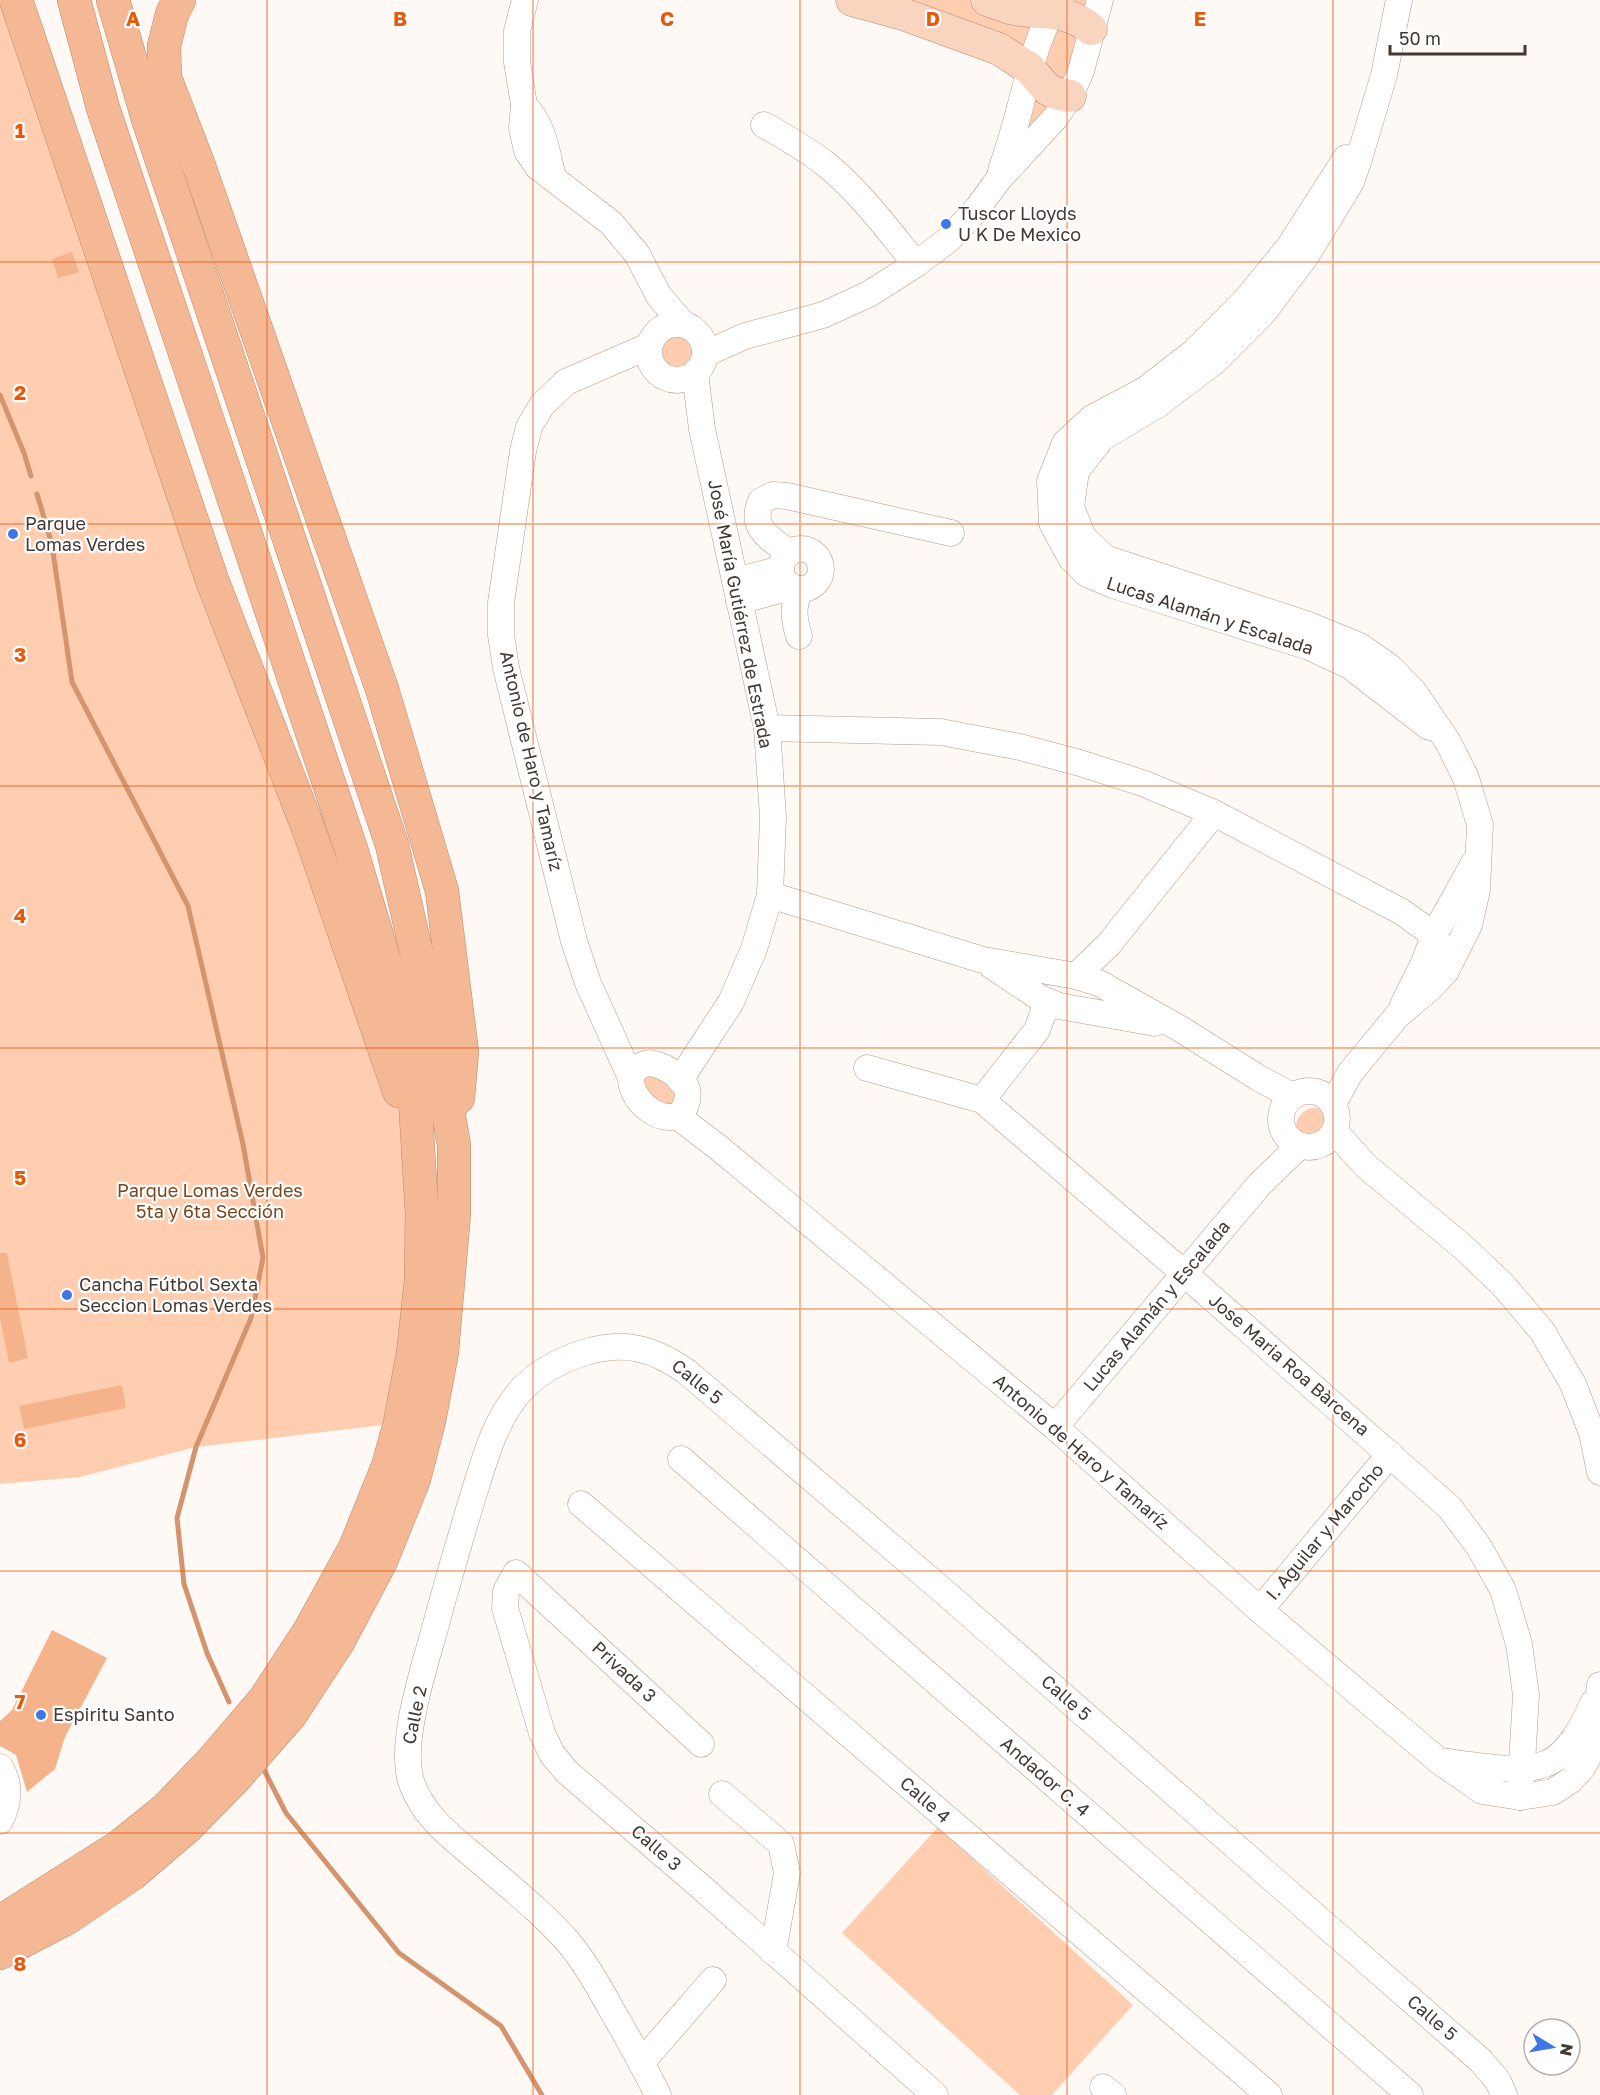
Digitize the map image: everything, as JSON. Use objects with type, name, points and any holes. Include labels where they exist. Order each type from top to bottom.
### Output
[{"type":"highway","points":[[16,0],[212,580],[309,830],[418,1147]]},
{"type":"highway","points":[[0,1922],[120,1846],[166,1809],[265,1699],[310,1630],[356,1548],[388,1466],[400,1423],[413,1354],[421,1270],[422,1214],[415,1098],[409,1053],[398,1006],[351,849],[103,108],[74,0]]},
{"type":"highway","points":[[113,0],[148,119],[392,845],[432,1021],[454,1145]]},
{"type":"highway","points":[[0,1953],[67,1918],[132,1874],[188,1827],[291,1714],[338,1642],[385,1551],[414,1479],[429,1421],[442,1352],[454,1214],[454,1145],[462,1052],[442,891],[382,689],[203,177],[165,78],[164,46],[172,14],[179,0]]},
{"type":"main road","points":[[852,0],[903,14],[999,49],[1030,69],[1047,89],[1070,96]]},
{"type":"main road","points":[[987,0],[1013,9],[1055,7],[1079,18],[1095,14]]},
{"type":"street","points":[[525,0],[517,32],[517,62],[524,105],[532,114],[543,135],[553,178],[611,223],[637,254],[659,296],[703,340],[693,369]]},
{"type":"street","name":"Lucas Alamán y Escalada","points":[[1326,1098],[1397,1016],[1430,988],[1446,970],[1469,925],[1477,890],[1480,825],[1466,778],[1448,742],[1350,666],[1309,647],[1113,585],[1087,574],[1071,558],[1052,523],[1050,481],[1065,443],[1092,418],[1145,390],[1186,358],[1244,302],[1289,247],[1348,154],[1363,142],[1384,75],[1399,0]]},
{"type":"street","points":[[998,180],[1030,69],[1055,7]]},
{"type":"street","points":[[659,296],[654,348],[668,378],[693,369],[745,336],[823,315],[869,294],[916,264],[948,240],[977,209],[998,180],[1056,117],[1070,96],[1081,71],[1095,14]]},
{"type":"street","points":[[764,125],[807,151],[850,186],[916,264]]},
{"type":"street","points":[[654,348],[671,323],[745,336]]},
{"type":"street","name":"Antonio de Haro y Tamaríz","points":[[654,348],[566,382],[542,405],[529,427],[523,451],[501,603],[501,635],[506,668],[574,941],[588,983],[616,1045],[655,1073]]},
{"type":"street","name":"José María Gutiérrez de Estrada","points":[[655,1073],[708,1038],[731,1002],[754,949],[770,894],[773,817],[767,728],[702,429],[693,369]]},
{"type":"street","points":[[799,636],[794,621],[790,574],[759,527],[756,512],[761,501],[773,495],[787,496],[951,533]]},
{"type":"street","points":[[737,591],[790,574]]},
{"type":"street","points":[[767,728],[941,732],[1020,747],[1145,784],[1214,813],[1402,912],[1434,935],[1442,951],[1446,970]]},
{"type":"street","points":[[1084,980],[1109,944],[1214,813]]},
{"type":"street","name":"Lucas Alamán y Escalada","points":[[1397,1016],[1420,972],[1434,935],[1479,855]]},
{"type":"street","points":[[770,894],[983,960],[1084,980],[1179,1028],[1257,1077],[1287,1102]]},
{"type":"street","points":[[983,960],[1043,1000],[1072,1009],[1179,1028]]},
{"type":"street","points":[[1037,1030],[1043,1000],[1037,990],[1044,975],[1084,980],[1109,1002],[1100,1013]]},
{"type":"street","points":[[982,1100],[1037,1030],[1072,1009]]},
{"type":"street","name":"Jose Maria Roa Bàrcena","points":[[867,1068],[982,1100],[1185,1274],[1450,1508],[1479,1547],[1503,1590],[1519,1644],[1526,1695],[1520,1797]]},
{"type":"street","points":[[655,1073],[686,1085],[687,1092],[681,1111],[660,1116],[645,1107],[636,1097],[632,1088],[655,1073]]},
{"type":"street","points":[[1310,1140],[1338,1121],[1326,1098],[1310,1091],[1300,1092],[1287,1102],[1281,1117],[1282,1130],[1310,1140],[1366,1166],[1463,1247],[1503,1285],[1542,1331],[1573,1384],[1592,1433],[1600,1472]]},
{"type":"street","name":"Antonio de Haro y Tamaríz","points":[[681,1111],[719,1148],[1055,1427],[1260,1610],[1439,1761],[1482,1791],[1520,1797],[1553,1792],[1571,1780],[1582,1768],[1592,1751],[1600,1685]]},
{"type":"street","name":"Lucas Alamán y Escalada","points":[[1055,1427],[1259,1185],[1310,1140]]},
{"type":"street","name":"Calle 2","points":[[601,1347],[555,1364],[524,1388],[505,1413],[493,1439],[451,1570],[411,1723],[406,1753],[411,1782],[423,1808],[438,1826],[537,1910],[570,1945],[596,1982],[642,2062],[658,2095]]},
{"type":"street","name":"Calle 5","points":[[601,1347],[642,1349],[666,1358],[687,1372],[951,1597],[1481,2061],[1498,2081],[1504,2095]]},
{"type":"street","name":"I. Aguilar y Marocho","points":[[1260,1610],[1390,1454]]},
{"type":"street","name":"Andador C. 4","points":[[681,1459],[1410,2095]]},
{"type":"street","name":"Calle 4","points":[[581,1504],[1269,2095]]},
{"type":"street","name":"Calle 3","points":[[546,1599],[516,1573],[506,1590],[505,1608],[542,1733],[552,1754],[567,1772],[934,2095]]},
{"type":"street","name":"Privada 3","points":[[546,1599],[701,1744]]},
{"type":"street","name":"Antonio de Haro y Tamaríz","points":[[1439,1761],[1482,1767],[1523,1767],[1545,1764],[1563,1752],[1583,1725],[1599,1690]]},
{"type":"street","points":[[0,1767],[8,1789],[8,1800],[0,1821]]},
{"type":"street","points":[[722,1794],[781,1844],[787,1873],[773,1952]]},
{"type":"street","points":[[642,2062],[713,1980]]},
{"type":"green space","name":"Parque Lomas Verdes 5ta y 6ta Sección","points":[[0,0],[15,0],[418,1147],[400,1423],[196,1447],[80,1477],[0,1484]]},
{"type":"green space","points":[[852,0],[1100,0],[1081,71],[998,180],[1029,69]]},
{"type":"green space","points":[[671,323],[682,324],[690,328],[703,343],[689,377],[665,377],[655,369],[652,363],[650,356],[654,335]]},
{"type":"green space","points":[[642,1064],[687,1099],[654,1113],[638,1067]]},
{"type":"green space","points":[[1315,1108],[1329,1113],[1334,1127],[1329,1141],[1315,1146],[1301,1141],[1296,1127],[1301,1113]]},
{"type":"green space","points":[[938,1827],[1133,2005],[1052,2095],[1020,2095],[842,1933]]},
{"type":"building","points":[[72,252],[79,272],[58,278],[52,259]]},
{"type":"building","points":[[0,1253],[7,1253],[28,1358],[9,1363],[0,1318]]},
{"type":"building","points":[[122,1385],[126,1408],[24,1429],[19,1406]]},
{"type":"building","name":"Espiritu Santo","points":[[52,1630],[107,1658],[65,1737],[55,1769],[27,1792],[16,1755],[0,1746],[0,1721],[12,1710]]},
{"type":"waterway","points":[[0,395],[31,476]]},
{"type":"waterway","points":[[37,494],[52,545],[72,682],[188,906],[243,1144],[263,1258],[251,1318],[196,1447],[177,1518],[184,1584],[207,1653],[229,1702]]},
{"type":"waterway","points":[[261,1764],[286,1813],[399,1953],[501,2026],[542,2095]]},
{"type":"place","name":"Tuscor Lloyds U K De Mexico","points":[[946,224]]},
{"type":"place","name":"Parque Lomas Verdes","points":[[13,534]]},
{"type":"place","name":"Cancha Fútbol Sexta Seccion Lomas Verdes","points":[[67,1295]]},
{"type":"place","name":"Espiritu Santo","points":[[41,1715]]}]
